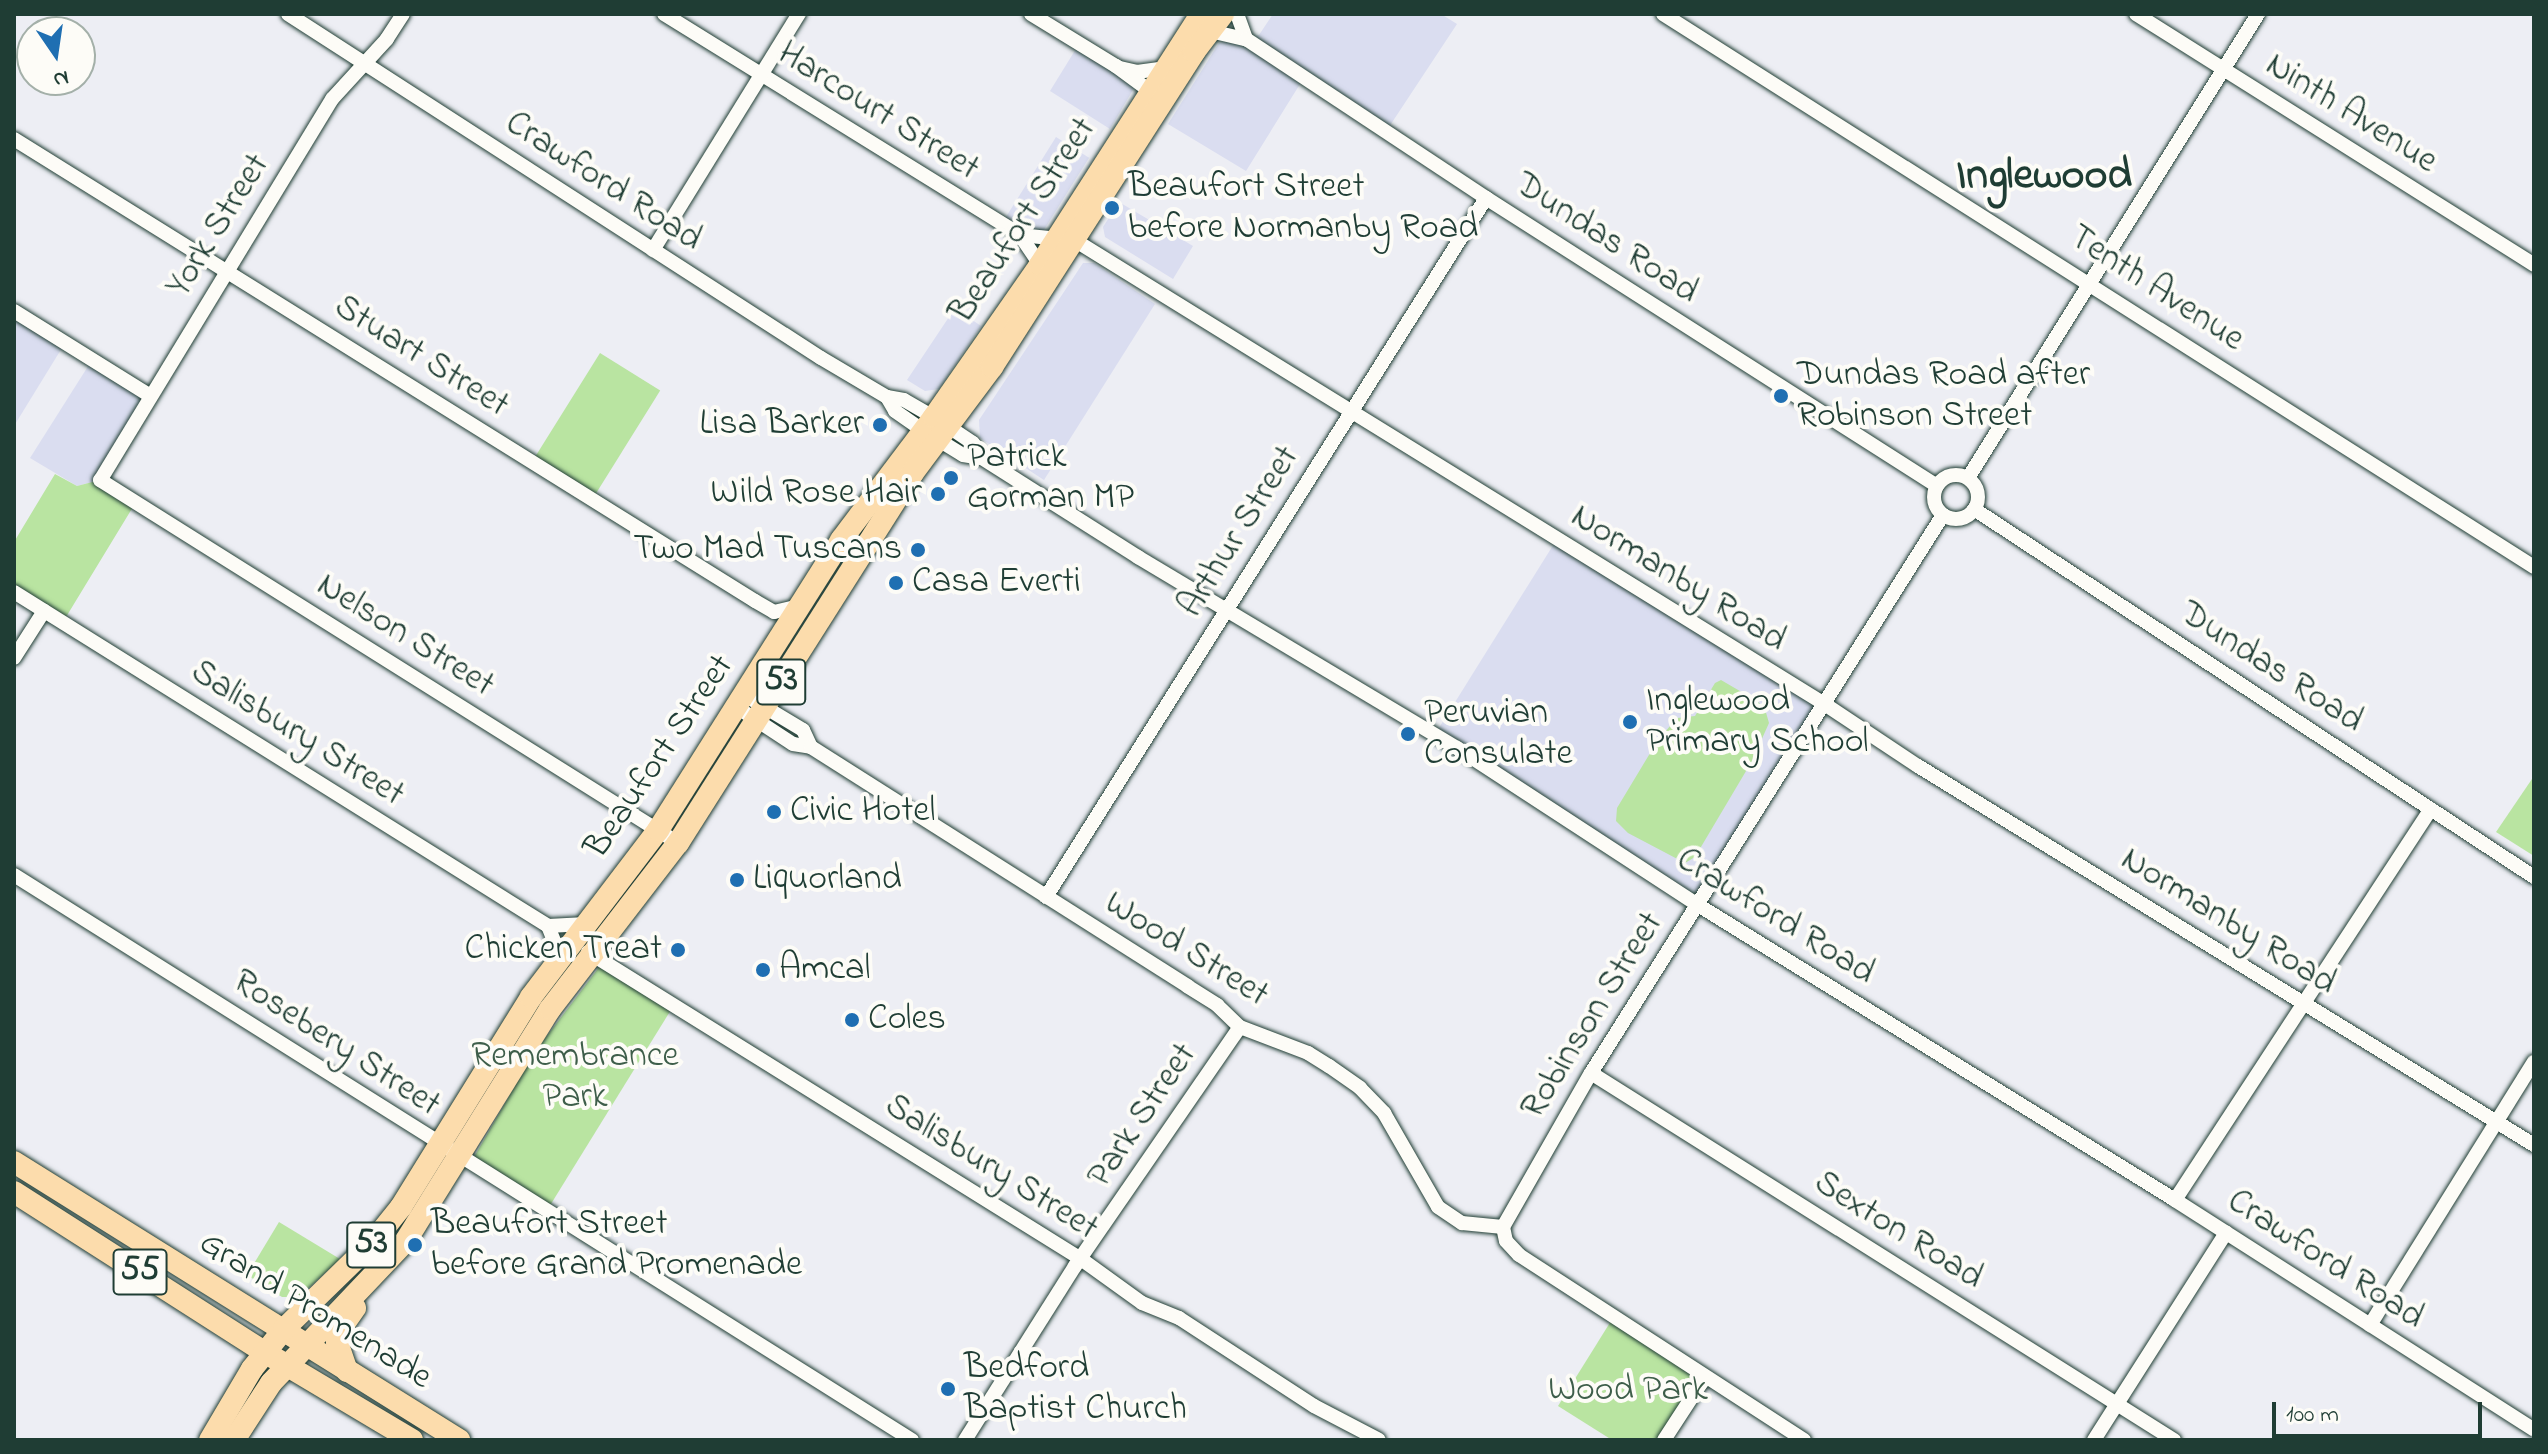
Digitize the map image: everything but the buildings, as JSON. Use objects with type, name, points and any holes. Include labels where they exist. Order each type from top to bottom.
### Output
[{"type":"main road","name":"Beaufort Street","points":[[1156,96],[1165,68],[1211,20]]},
{"type":"main road","name":"Beaufort Street","points":[[234,1440],[286,1365],[405,1242],[503,1040],[555,964],[658,830],[841,540],[936,429],[1066,240],[1156,96],[1211,20]]},
{"type":"main road","name":"Beaufort Street","points":[[210,1440],[284,1329],[373,1242],[450,1152],[550,1009],[678,843],[1040,265],[1066,240]]},
{"type":"main road","name":"Grand Promenade","points":[[14,1162],[459,1440]]},
{"type":"main road","name":"Grand Promenade","points":[[14,1192],[266,1353],[412,1440]]},
{"type":"main road","points":[[347,1371],[338,1354],[339,1331],[379,1269]]},
{"type":"main road","points":[[197,1440],[239,1365],[238,1334]]},
{"type":"street","name":"Crawford Road","points":[[288,14],[887,397],[904,400],[936,429],[973,443],[982,458],[1226,612],[1457,748],[1698,905],[2175,1200],[2534,1430]]},
{"type":"street","name":"York Street","points":[[100,480],[332,99],[365,64],[403,14]]},
{"type":"street","name":"Harcourt Street","points":[[664,14],[1020,235],[1040,265]]},
{"type":"street","points":[[653,250],[799,14]]},
{"type":"street","points":[[1031,14],[1116,66],[1156,96]]},
{"type":"street","points":[[1237,14],[1246,39]]},
{"type":"street","name":"Tenth Avenue","points":[[1663,14],[2091,282],[2534,567]]},
{"type":"street","name":"Ninth Avenue","points":[[2136,14],[2534,265]]},
{"type":"street","points":[[1968,478],[2258,14]]},
{"type":"street","name":"Dundas Road","points":[[1211,20],[1246,39],[1486,198],[1937,486]]},
{"type":"street","points":[[1116,66],[1137,72],[1165,68]]},
{"type":"street","name":"Stuart Street","points":[[14,139],[774,612],[800,606]]},
{"type":"street","name":"Arthur Street","points":[[1046,897],[1486,198]]},
{"type":"street","name":"Harcourt Street","points":[[1020,235],[1066,240]]},
{"type":"street","name":"Normanby Road","points":[[1066,240],[1351,411],[1823,703],[1918,766],[2534,1145]]},
{"type":"street","points":[[14,311],[149,395]]},
{"type":"street","points":[[1947,477],[1968,478],[1978,492],[1974,509],[1960,519],[1943,515],[1934,501],[1937,486],[1947,477]]},
{"type":"street","name":"Nelson Street","points":[[100,480],[678,843]]},
{"type":"street","name":"Dundas Road","points":[[1974,509],[2534,877]]},
{"type":"street","name":"Robinson Street","points":[[1503,1227],[1591,1073],[1943,515]]},
{"type":"street","name":"Salisbury Street","points":[[14,592],[548,926]]},
{"type":"street","points":[[14,658],[44,611]]},
{"type":"street","name":"Wood Street","points":[[739,700],[761,714],[803,730],[811,747],[1217,1005],[1240,1027],[1308,1053],[1360,1088],[1384,1113],[1438,1207],[1462,1223],[1503,1227]]},
{"type":"street","points":[[2175,1200],[2431,809]]},
{"type":"street","name":"Rosebery Street","points":[[14,875],[912,1440]]},
{"type":"street","points":[[555,964],[556,946],[548,926],[586,924]]},
{"type":"street","name":"Salisbury Street","points":[[572,943],[1081,1259],[1142,1303],[1179,1318],[1314,1406],[1379,1440]]},
{"type":"street","name":"Park Street","points":[[965,1440],[1081,1259],[1240,1027]]},
{"type":"street","points":[[2370,1325],[2499,1123],[2534,1062]]},
{"type":"street","name":"Sexton Road","points":[[1591,1073],[2174,1440]]},
{"type":"street","points":[[1503,1227],[1506,1241],[1519,1255],[1804,1440]]},
{"type":"street","points":[[2094,1440],[2226,1233]]},
{"type":"street","points":[[1664,1440],[1705,1377]]},
{"type":"shaded area","points":[[1273,14],[1441,14],[1457,24],[1387,130],[1305,76],[1246,171],[1168,124],[1219,43],[1259,35]]},
{"type":"shaded area","points":[[1079,44],[1144,71],[1110,129],[1050,91]]},
{"type":"shaded area","points":[[1056,137],[1089,158],[1034,245],[1001,224]]},
{"type":"shaded area","points":[[1119,202],[1193,246],[1173,279],[1105,237],[1103,227]]},
{"type":"shaded area","points":[[1083,263],[1094,263],[1155,304],[1044,480],[980,438],[979,420]]},
{"type":"shaded area","points":[[955,308],[981,326],[939,389],[925,391],[907,380]]},
{"type":"shaded area","points":[[14,311],[65,343],[14,426]]},
{"type":"shaded area","points":[[92,360],[149,395],[100,480],[77,486],[30,458]]},
{"type":"shaded area","name":"Inglewood Primary School","points":[[1557,539],[1822,705],[1701,900],[1435,734]]},
{"type":"green space","points":[[600,353],[660,391],[592,499],[532,462]]},
{"type":"green space","points":[[55,474],[77,486],[100,480],[136,502],[63,622],[14,592],[14,542]]},
{"type":"green space","points":[[1721,680],[1757,701],[1765,709],[1769,723],[1752,761],[1695,857],[1685,863],[1628,833],[1616,821],[1617,808],[1658,740],[1677,718],[1695,716],[1715,683]]},
{"type":"green space","points":[[2534,776],[2534,856],[2496,832]]},
{"type":"green space","name":"Remembrance Park","points":[[603,962],[674,1005],[546,1212],[470,1164],[534,1053]]},
{"type":"green space","points":[[279,1222],[340,1259],[299,1297],[282,1297],[247,1275]]},
{"type":"green space","name":"Wood Park","points":[[1611,1321],[1705,1377],[1664,1440],[1612,1440],[1558,1406]]},
{"type":"place","name":"Beaufort Street before Normanby Road","points":[[1112,208]]},
{"type":"place","name":"Dundas Road after Robinson Street","points":[[1781,396]]},
{"type":"place","name":"Lisa Barker","points":[[880,425]]},
{"type":"place","name":"Patrick Gorman MP","points":[[951,478]]},
{"type":"place","name":"Wild Rose Hair","points":[[938,494]]},
{"type":"place","name":"Two Mad Tuscans","points":[[918,550]]},
{"type":"place","name":"Casa Everti","points":[[896,583]]},
{"type":"place","name":"Inglewood Primary School","points":[[1630,722]]},
{"type":"place","name":"Peruvian Consulate","points":[[1408,734]]},
{"type":"place","name":"Civic Hotel","points":[[774,812]]},
{"type":"place","name":"Liquorland","points":[[737,880]]},
{"type":"place","name":"Chicken Treat","points":[[678,950]]},
{"type":"place","name":"Amcal","points":[[763,970]]},
{"type":"place","name":"Coles","points":[[852,1020]]},
{"type":"place","name":"Beaufort Street before Grand Promenade","points":[[415,1245]]},
{"type":"place","name":"Bedford Baptist Church","points":[[948,1389]]},
{"type":"district","name":"Inglewood","points":[[2044,176]]}]
